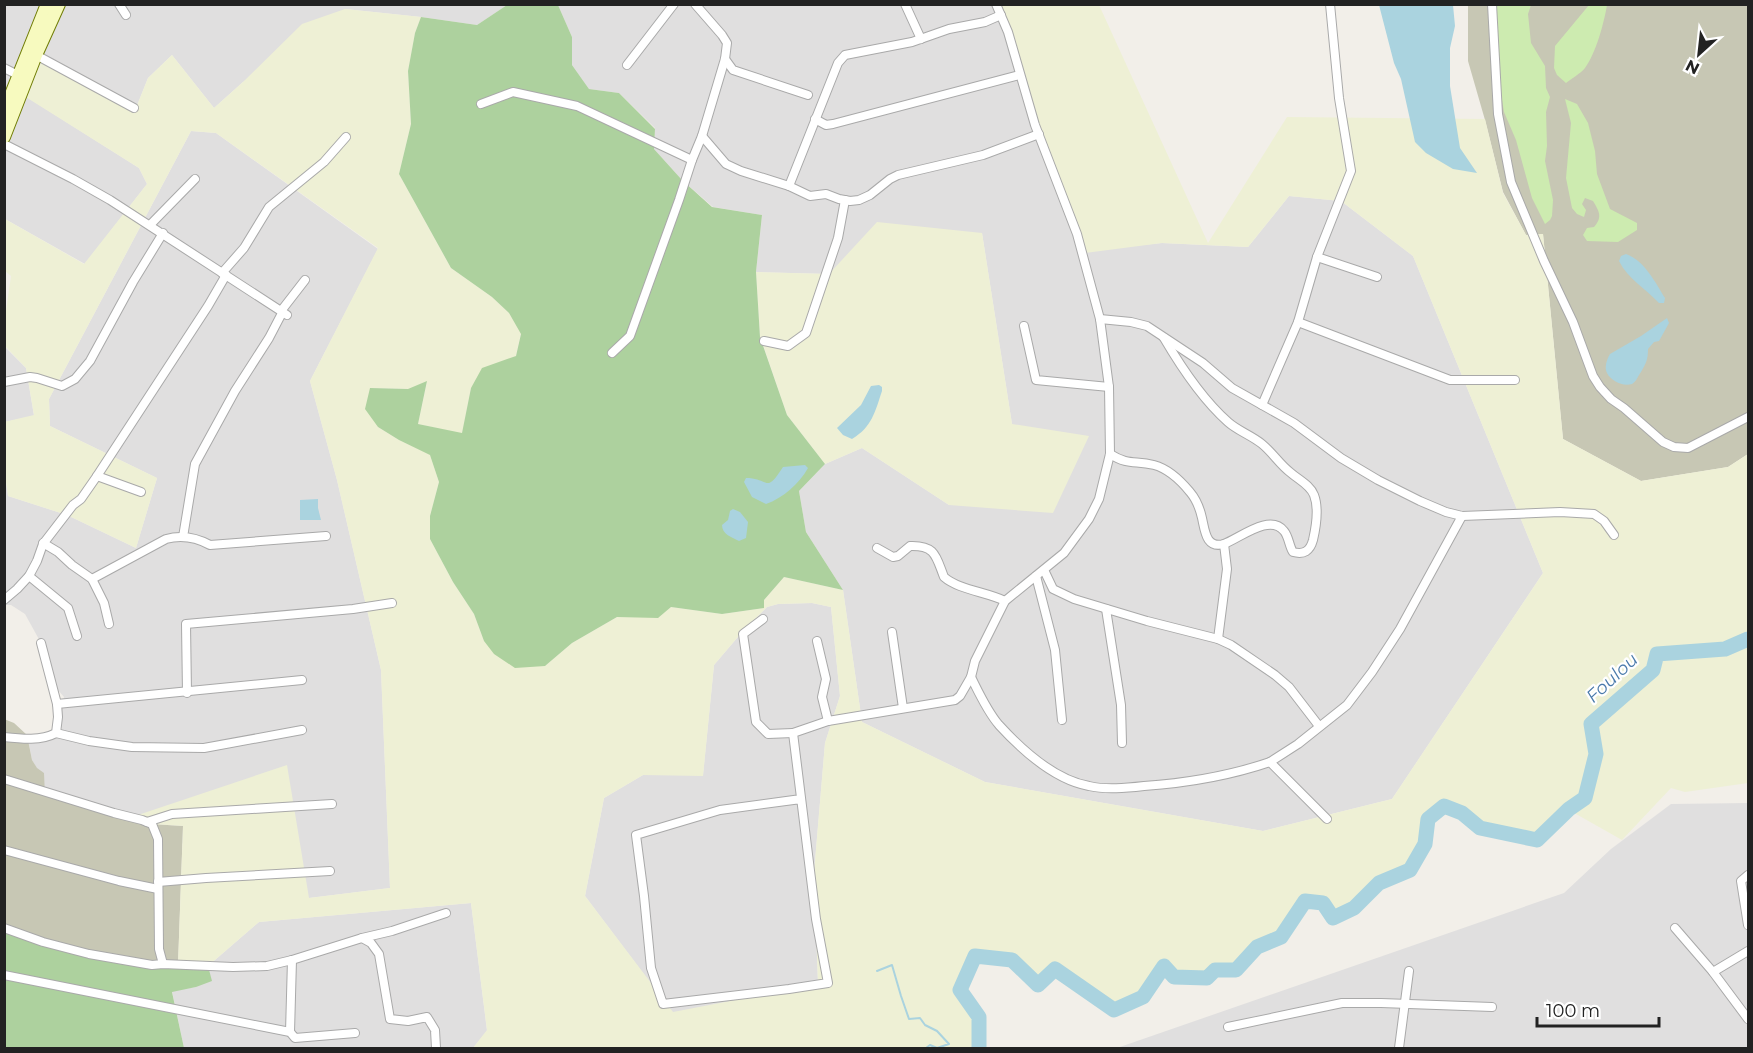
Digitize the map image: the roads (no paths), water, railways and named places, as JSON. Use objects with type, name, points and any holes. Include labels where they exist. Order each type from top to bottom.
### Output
[{"type":"main road","points":[[4,112],[47,4]]},
{"type":"main road","points":[[4,137],[59,4]]},
{"type":"street","points":[[119,4],[126,15]]},
{"type":"street","points":[[627,65],[674,4]]},
{"type":"street","points":[[612,353],[630,336],[702,136],[725,59],[727,43],[695,4]]},
{"type":"street","points":[[905,4],[921,39]]},
{"type":"street","points":[[763,620],[743,634],[756,722],[768,734],[794,733],[828,721],[955,699],[960,696],[971,677],[975,660],[1005,601],[1064,553],[1089,519],[1099,499],[1110,454],[1109,387],[1100,319],[1074,225],[1039,134],[1019,75],[1008,32],[996,4]]},
{"type":"street","points":[[1262,405],[1298,322],[1317,256],[1351,171],[1339,98],[1330,4]]},
{"type":"street","points":[[1492,4],[1498,114],[1511,182],[1540,253],[1573,322],[1593,376],[1611,399],[1663,442],[1674,447],[1688,448],[1749,417]]},
{"type":"street","points":[[789,186],[838,63],[845,56],[857,52],[892,48],[1001,15]]},
{"type":"street","points":[[36,55],[134,108]]},
{"type":"street","points":[[725,59],[732,70],[808,95]]},
{"type":"street","points":[[4,68],[18,75]]},
{"type":"street","points":[[815,119],[825,125],[833,124],[1019,75]]},
{"type":"street","points":[[481,104],[513,92],[577,106],[692,160]]},
{"type":"street","points":[[702,136],[726,164],[741,171],[789,186],[810,196],[826,194],[845,200],[859,200],[898,175],[983,155],[1039,134]]},
{"type":"street","points":[[4,600],[29,576],[43,543],[56,524],[81,499],[97,476],[208,306],[224,274],[244,248],[269,207],[324,162],[346,137]]},
{"type":"street","points":[[4,144],[73,179],[150,225],[283,314]]},
{"type":"street","points":[[150,225],[195,179]]},
{"type":"street","points":[[764,341],[788,346],[806,333],[838,238],[845,200]]},
{"type":"street","points":[[4,382],[30,377],[62,386],[75,379],[90,361],[133,282],[163,234]]},
{"type":"street","points":[[1317,256],[1377,277]]},
{"type":"street","points":[[183,537],[195,464],[235,391],[304,280]]},
{"type":"street","points":[[1100,319],[1147,326],[1203,363],[1232,388],[1294,423],[1341,458],[1378,480],[1446,512],[1462,516],[1560,512],[1594,514],[1605,521],[1614,535]]},
{"type":"street","points":[[1298,322],[1450,380],[1515,380]]},
{"type":"street","points":[[1024,326],[1036,380],[1109,387]]},
{"type":"street","points":[[1110,454],[1126,462],[1155,465],[1174,475],[1194,496],[1202,518],[1205,536],[1209,542],[1219,546],[1269,524],[1277,525],[1282,529],[1293,552],[1304,553],[1309,550],[1313,542],[1316,509],[1314,496],[1309,487],[1289,472],[1260,442],[1226,421],[1209,403],[1162,335]]},
{"type":"street","points":[[97,476],[141,492]]},
{"type":"street","points":[[971,677],[983,701],[1006,732],[1058,775],[1089,786],[1120,788],[1195,781],[1233,774],[1270,762],[1298,744],[1347,705],[1400,629],[1462,516]]},
{"type":"street","points":[[92,579],[166,539],[183,537],[210,545],[326,536]]},
{"type":"street","points":[[43,543],[92,579],[104,603],[109,624]]},
{"type":"street","points":[[1218,639],[1227,569],[1224,544]]},
{"type":"street","points":[[878,548],[893,557],[898,556],[910,546],[928,548],[933,551],[947,580],[1005,601]]},
{"type":"street","points":[[1044,570],[1053,589],[1074,599],[1218,639],[1231,645],[1250,656],[1289,687],[1319,726]]},
{"type":"street","points":[[29,576],[68,608],[77,636]]},
{"type":"street","points":[[1036,576],[1055,650],[1062,720]]},
{"type":"street","points":[[187,693],[186,624],[354,609],[392,603]]},
{"type":"street","points":[[1106,609],[1121,705],[1122,743]]},
{"type":"street","points":[[892,632],[903,708]]},
{"type":"street","points":[[817,641],[826,679],[822,697],[828,721]]},
{"type":"street","points":[[41,643],[57,704],[56,733]]},
{"type":"street","points":[[57,704],[302,680]]},
{"type":"street","points":[[4,737],[28,739],[56,733],[89,741],[132,747],[204,748],[302,730]]},
{"type":"street","points":[[794,733],[816,919],[828,982],[663,1004],[651,968],[636,835],[720,810],[801,799]]},
{"type":"street","points":[[1270,762],[1327,819]]},
{"type":"street","points":[[4,778],[152,824],[158,839],[159,949],[163,964]]},
{"type":"street","points":[[147,822],[172,814],[332,804]]},
{"type":"street","points":[[4,850],[107,879],[158,886],[206,878],[330,871]]},
{"type":"street","points":[[1749,875],[1742,881],[1749,925]]},
{"type":"street","points":[[4,928],[43,942],[89,954],[152,965],[267,966],[392,931],[446,913]]},
{"type":"street","points":[[1674,928],[1713,972],[1749,1019]]},
{"type":"street","points":[[362,938],[371,943],[379,954],[390,1019],[408,1021],[427,1017],[435,1030],[436,1048]]},
{"type":"street","points":[[1713,972],[1749,951]]},
{"type":"street","points":[[290,1032],[292,960]]},
{"type":"street","points":[[1399,1048],[1409,971]]},
{"type":"street","points":[[4,975],[290,1032],[295,1038],[355,1033]]},
{"type":"street","points":[[1228,1027],[1342,1003],[1492,1007]]},
{"type":"water","points":[[1379,5],[1453,5],[1455,26],[1450,48],[1450,86],[1460,148],[1477,173],[1453,169],[1426,153],[1415,142],[1401,79],[1394,63]]},
{"type":"water","points":[[1626,254],[1633,257],[1649,273],[1665,298],[1664,303],[1659,303],[1627,273],[1619,261],[1621,256]]},
{"type":"water","points":[[1667,318],[1669,323],[1659,341],[1654,342],[1648,349],[1645,364],[1635,382],[1625,385],[1611,379],[1606,368],[1610,354]]},
{"type":"water","points":[[879,385],[882,391],[868,424],[852,439],[843,435],[837,428],[861,405],[871,386]]},
{"type":"water","points":[[805,465],[808,468],[795,485],[766,504],[752,497],[744,482],[746,478],[770,483],[783,467]]},
{"type":"water","points":[[318,499],[321,520],[300,520],[300,500]]},
{"type":"water","points":[[733,509],[740,512],[748,522],[746,538],[739,541],[728,535],[722,528]]},
{"type":"waterway","name":"Foulou","points":[[979,1048],[979,1017],[960,990],[975,956],[1012,960],[1038,985],[1055,969],[1114,1010],[1143,997],[1164,966],[1174,977],[1207,978],[1215,970],[1236,970],[1257,947],[1281,937],[1305,901],[1323,903],[1333,918],[1354,908],[1379,883],[1410,870],[1425,844],[1428,819],[1444,806],[1462,813],[1480,828],[1537,840],[1569,809],[1585,798],[1596,754],[1591,724],[1653,670],[1657,654],[1725,649],[1748,639]]},
{"type":"waterway","points":[[877,971],[892,965],[909,1019],[920,1018],[925,1025],[937,1031],[949,1044],[937,1048],[930,1045],[926,1048]]}]
